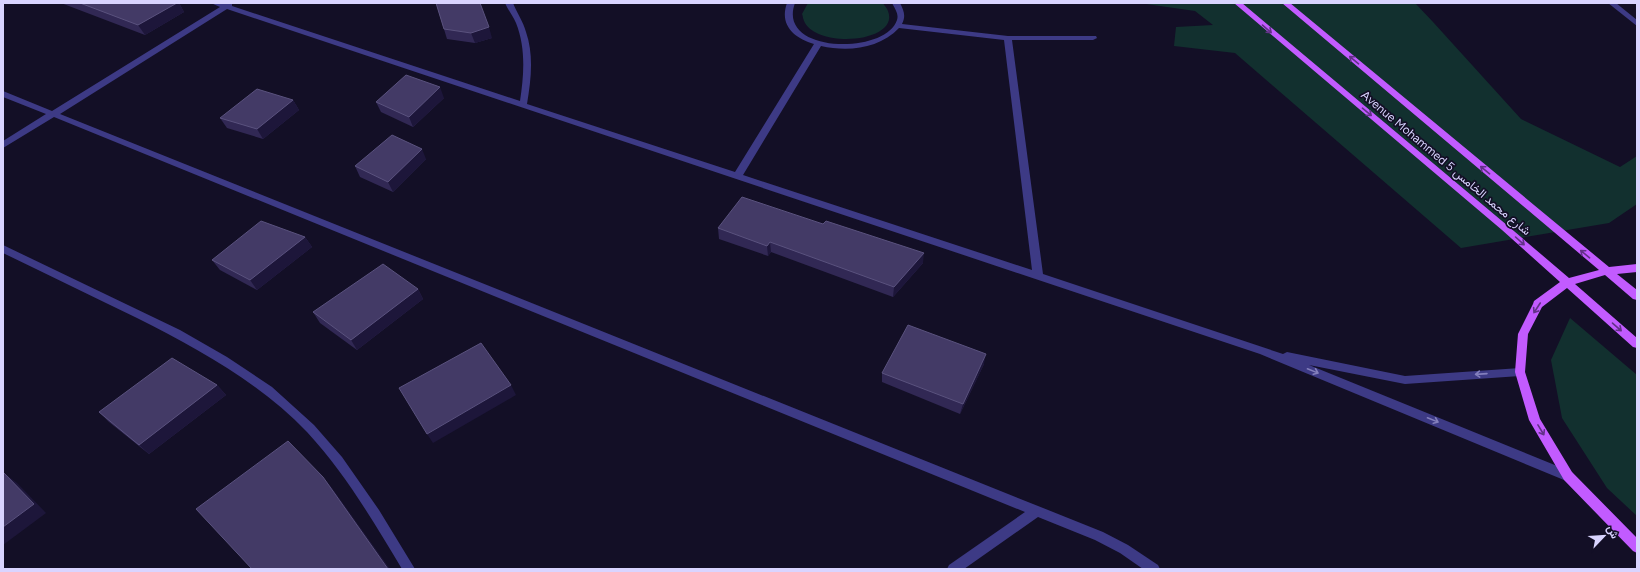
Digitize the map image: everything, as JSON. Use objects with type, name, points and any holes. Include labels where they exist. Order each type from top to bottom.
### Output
[{"type":"main road","name":"Avenue Mohammed 5 شارع محمد الخامس","points":[[1238,3],[1505,228],[1637,344]]},
{"type":"main road","name":"Avenue Mohammed 5 شارع محمد الخامس","points":[[1286,3],[1637,296]]},
{"type":"main road","points":[[1636,266],[1606,271],[1566,283],[1538,304],[1523,334],[1520,372],[1535,420],[1568,476],[1637,547]]},
{"type":"street","points":[[215,3],[229,5],[523,105],[1264,351],[1568,476]]},
{"type":"street","points":[[509,3],[519,23],[525,41],[528,61],[527,82],[523,105]]},
{"type":"street","points":[[791,3],[788,12],[788,21],[795,30],[805,38],[838,47],[863,45],[874,42],[888,35],[898,26],[901,17],[896,3]]},
{"type":"street","points":[[1612,3],[1637,24]]},
{"type":"street","points":[[3,145],[229,5]]},
{"type":"street","points":[[898,26],[1008,38],[1093,38]]},
{"type":"street","points":[[1008,38],[1038,276]]},
{"type":"street","points":[[737,176],[819,43]]},
{"type":"street","points":[[3,94],[1036,512],[1118,546],[1154,569]]},
{"type":"street","points":[[3,249],[214,353],[248,375],[280,400],[310,428],[338,462],[365,499],[409,569]]},
{"type":"street","points":[[1264,351],[1405,380],[1520,372]]},
{"type":"street","points":[[953,569],[1036,512]]},
{"type":"green space","points":[[808,3],[883,3],[888,11],[888,21],[882,30],[871,35],[841,39],[826,36],[813,31],[804,22],[802,14]]},
{"type":"green space","points":[[1139,3],[1415,3],[1521,119],[1620,167],[1637,156],[1637,204],[1609,223],[1461,248],[1235,53],[1174,46],[1176,27],[1213,25],[1195,11]]},
{"type":"green space","points":[[1570,318],[1637,375],[1637,516],[1607,488],[1562,418],[1551,360]]},
{"type":"building","points":[[80,3],[177,3],[138,25]]},
{"type":"building","points":[[436,3],[480,3],[489,27],[471,33],[444,29]]},
{"type":"building","points":[[406,75],[440,87],[409,117],[376,102]]},
{"type":"building","points":[[257,89],[293,100],[257,129],[220,118]]},
{"type":"building","points":[[392,135],[422,149],[388,182],[355,166]]},
{"type":"building","points":[[742,197],[823,224],[826,221],[924,253],[894,287],[770,242],[767,246],[718,228]]},
{"type":"building","points":[[261,221],[305,237],[250,280],[212,260]]},
{"type":"building","points":[[383,264],[418,289],[351,340],[313,312]]},
{"type":"building","points":[[908,325],[986,354],[963,404],[882,373]]},
{"type":"building","points":[[481,343],[511,385],[427,434],[399,388]]},
{"type":"building","points":[[172,358],[217,385],[139,445],[99,412]]},
{"type":"building","points":[[288,441],[323,477],[388,569],[252,569],[196,509]]},
{"type":"building","points":[[4,473],[34,504],[3,527],[3,474]]}]
